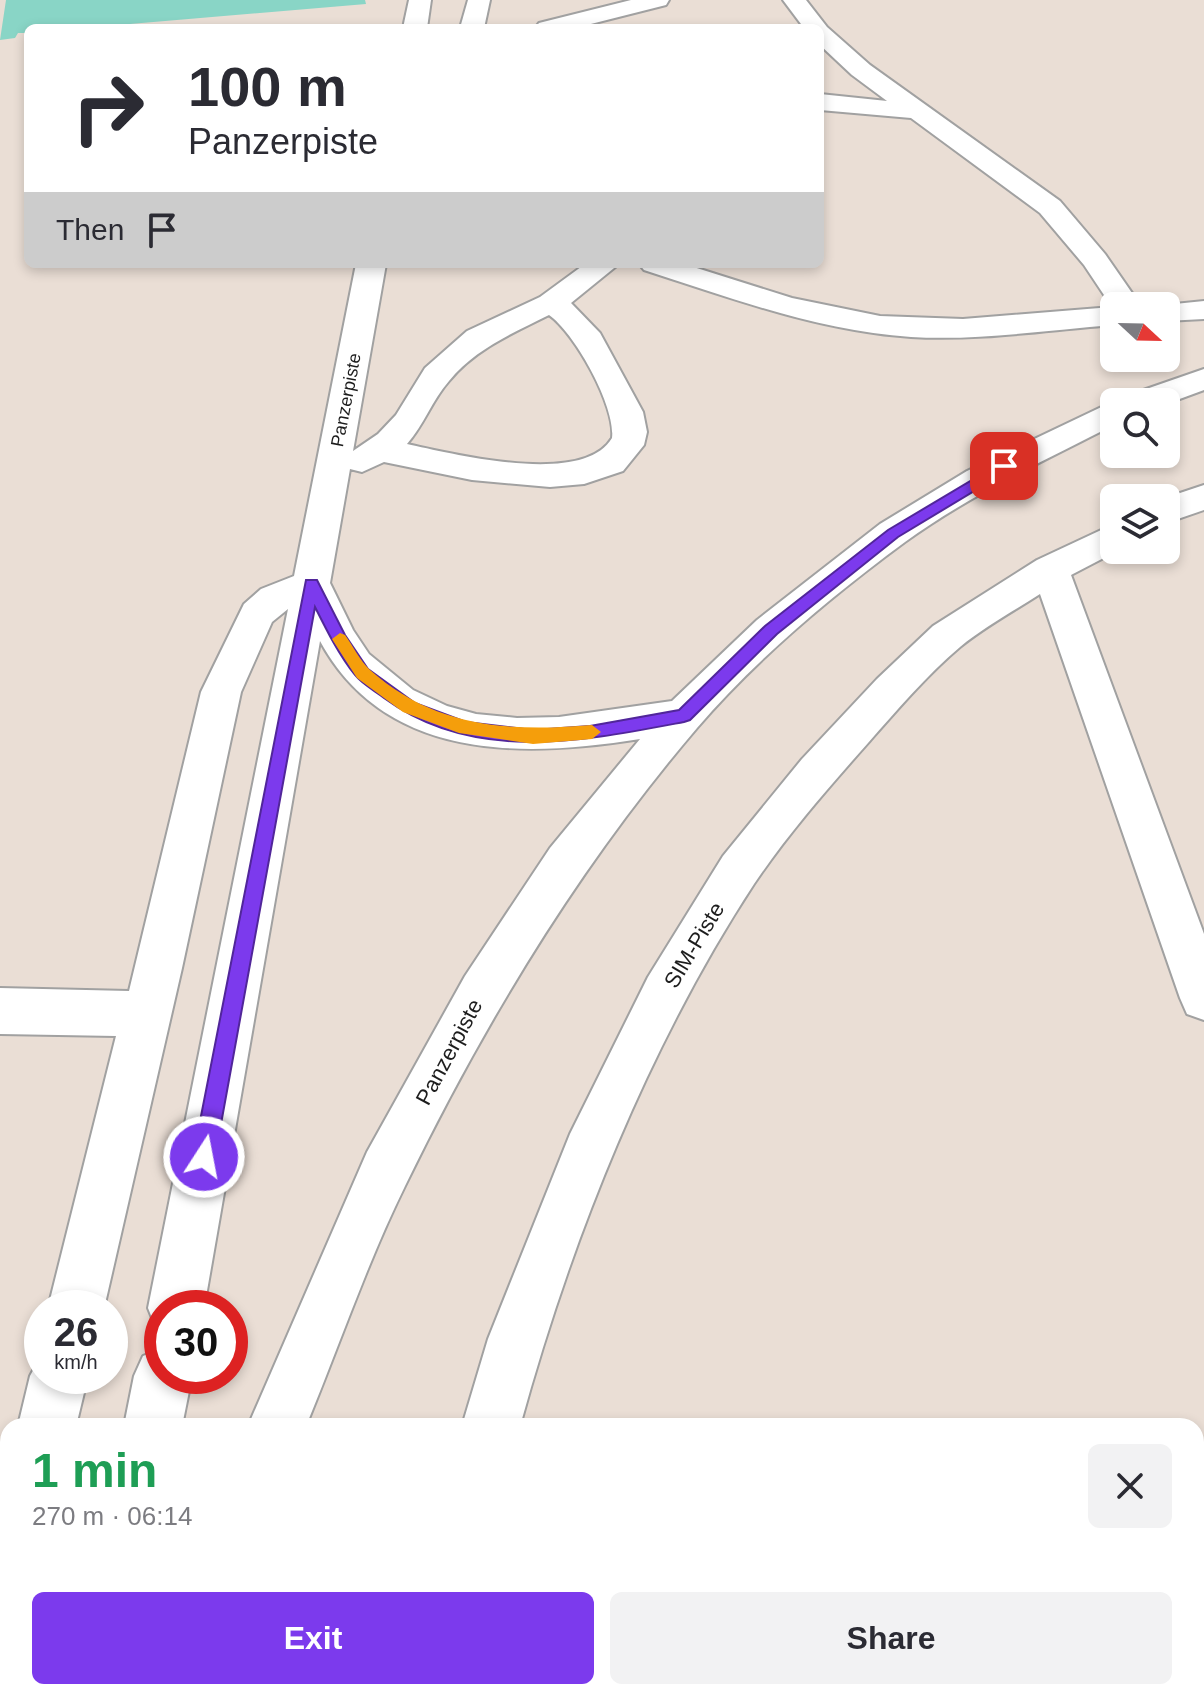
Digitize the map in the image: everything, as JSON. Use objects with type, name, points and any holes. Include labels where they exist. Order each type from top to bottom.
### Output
[{"type":"street","points":[[416,24],[420,0]]},
{"type":"street","points":[[473,24],[479,0]]},
{"type":"street","points":[[563,24],[658,0]]},
{"type":"street","points":[[794,0],[813,24]]},
{"type":"street","points":[[824,36],[861,70],[1050,207],[1095,260],[1117,292]]},
{"type":"street","points":[[824,102],[917,111]]},
{"type":"street","name":"Panzerpiste","points":[[179,1290],[370,268]]},
{"type":"street","points":[[330,483],[378,450],[408,422],[436,375],[478,338],[551,303],[599,268]]},
{"type":"street","points":[[668,268],[822,313],[911,328],[967,328],[1100,317]]},
{"type":"street","points":[[378,450],[517,474],[564,476],[599,470],[623,454],[631,436],[626,406],[604,372],[589,337],[574,316],[551,303]]},
{"type":"street","points":[[1180,311],[1204,310]]},
{"type":"street","points":[[1179,388],[1204,379]]},
{"type":"street","name":"Panzerpiste","points":[[280,1418],[385,1170],[482,992],[566,862],[684,715],[771,630],[893,533],[979,479],[1100,419]]},
{"type":"street","points":[[1180,506],[1204,497]]},
{"type":"street","name":"SIM-Piste","points":[[493,1418],[516,1339],[588,1152],[665,993],[739,870],[817,771],[902,679],[947,636],[1050,569],[1100,544]]},
{"type":"street","points":[[1050,569],[1204,998]]},
{"type":"street","points":[[80,1290],[159,968],[221,692],[257,614],[282,595],[312,584],[339,639],[363,673],[409,708],[465,729],[533,737],[590,732],[684,715]]},
{"type":"street","points":[[0,1011],[146,1014]]},
{"type":"street","points":[[49,1418],[55,1394]]},
{"type":"street","points":[[155,1418],[159,1394]]},
{"type":"shaded area","points":[[0,0],[1204,0],[1204,1418],[0,1418]]},
{"type":"shaded area","points":[[6,0],[365,0],[366,4],[130,24],[24,24],[24,33],[0,40]]},
{"type":"slow traffic","points":[[340,639],[363,673],[409,708],[465,729],[533,737],[592,732]]},
{"type":"route","points":[[204,1157],[312,584],[339,639],[363,673],[409,708],[465,729],[533,737],[590,732],[684,715],[771,630],[893,533],[1004,466]]}]
